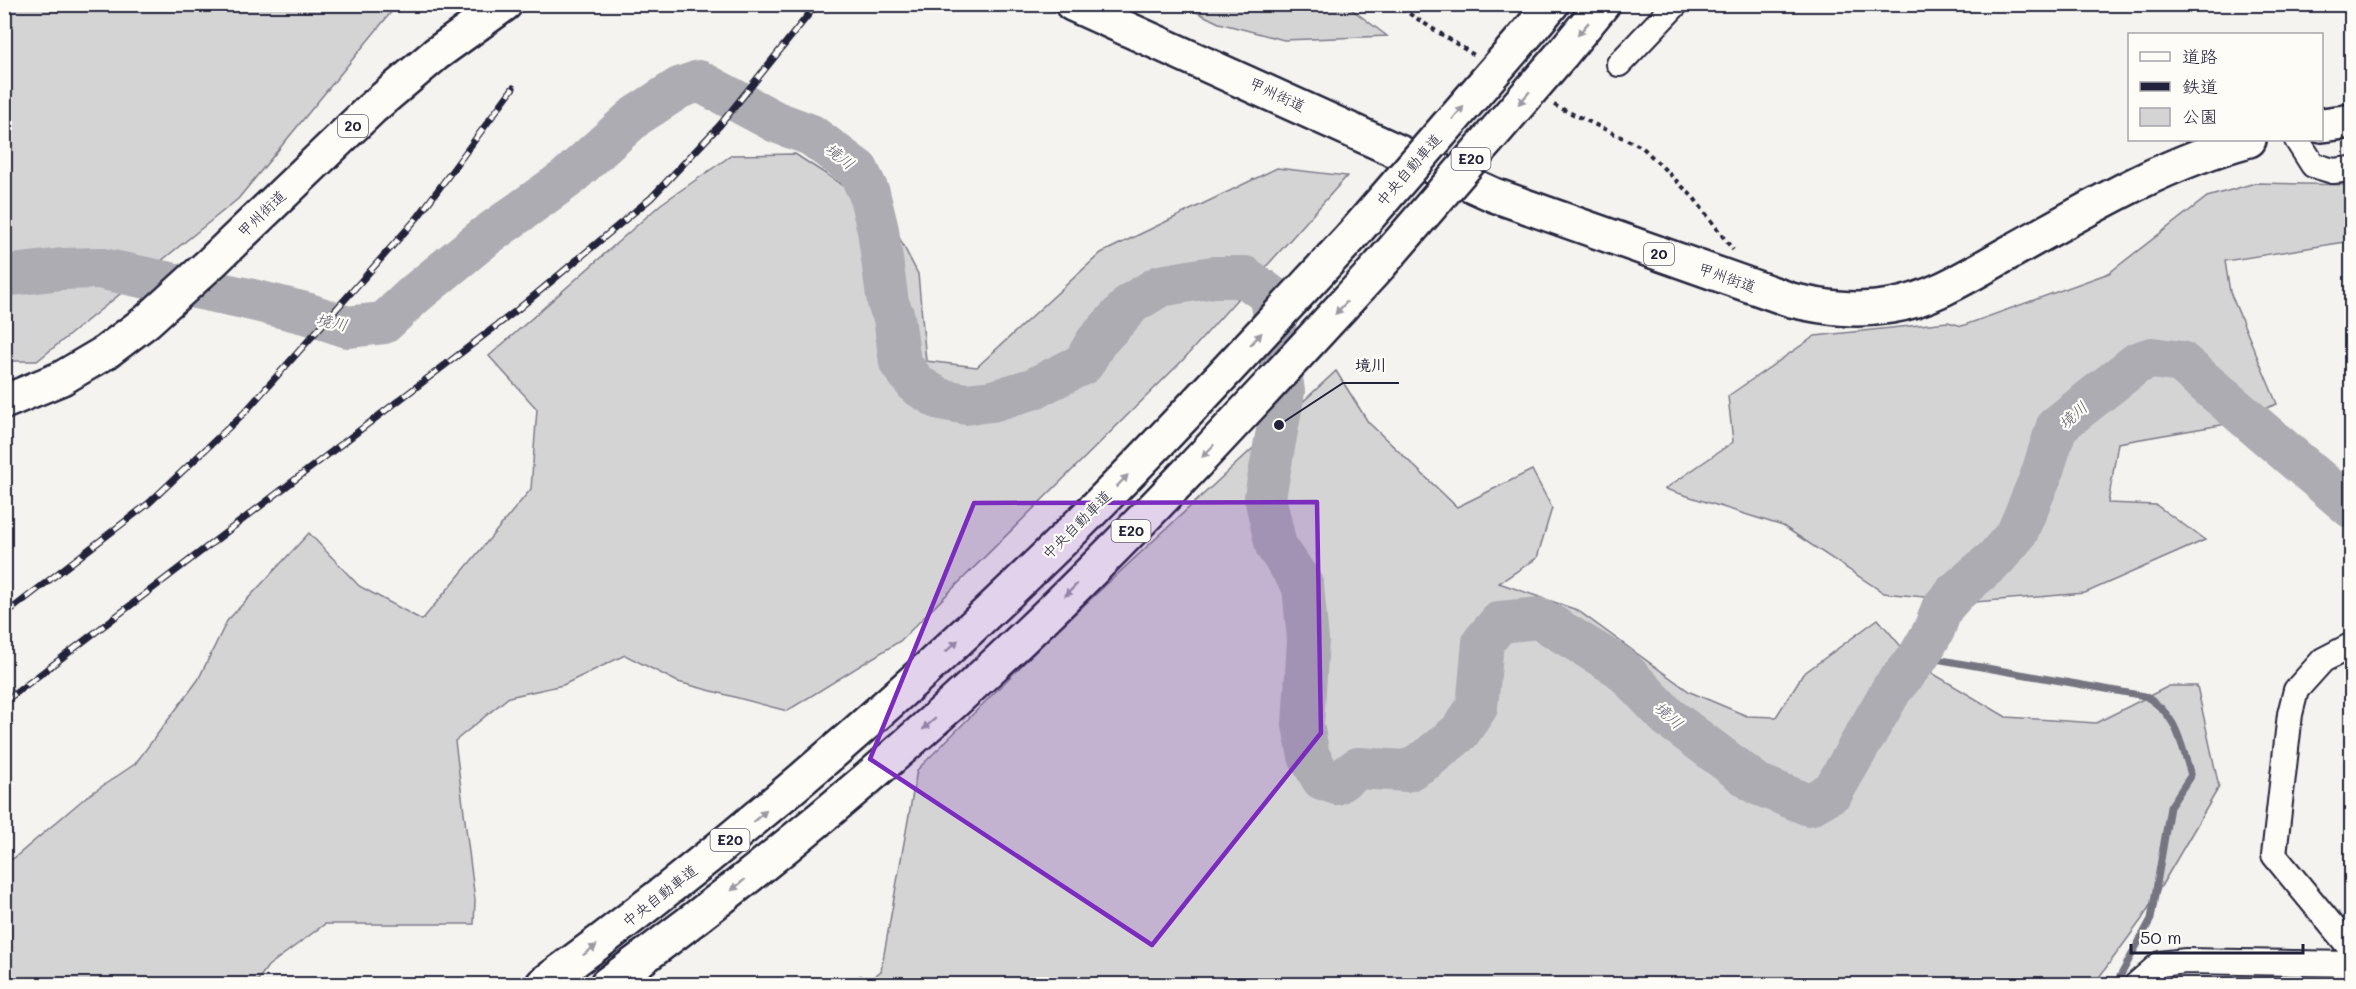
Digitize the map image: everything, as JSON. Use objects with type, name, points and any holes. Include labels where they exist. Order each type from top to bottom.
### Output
[{"type":"highway","name":"甲州街道","points":[[4,402],[62,378],[106,352],[147,321],[212,262],[371,109],[436,54],[505,4]]},
{"type":"highway","name":"甲州街道","points":[[1072,4],[1494,195],[1745,284],[1824,308],[1856,310],[1892,306],[1922,297],[1960,280],[2151,174],[2219,148],[2245,141]]},
{"type":"highway","name":"中央自動車道","points":[[543,984],[673,887],[742,831],[910,686],[1066,537],[1181,420],[1351,237],[1552,4]]},
{"type":"highway","name":"E20","points":[[607,984],[725,896],[864,780],[1024,637],[1212,448],[1380,265],[1603,4]]},
{"type":"highway","points":[[2323,124],[2352,121]]},
{"type":"street","points":[[1619,64],[1676,4]]},
{"type":"street","points":[[2298,141],[2313,165],[2333,171],[2352,169]]},
{"type":"street","points":[[2352,645],[2323,660],[2296,690],[2290,714],[2274,855],[2352,950]]},
{"type":"street","points":[[2137,984],[2160,964],[2186,961],[2352,964]]},
{"type":"path","points":[[1394,4],[1481,60]]},
{"type":"path","points":[[1549,101],[1642,147],[1701,206],[1738,256],[1745,284]]},
{"type":"path","points":[[844,984],[861,977],[867,984]]},
{"type":"highlighted area","points":[[1317,502],[1321,733],[1152,945],[870,759],[974,503]]},
{"type":"green space","points":[[223,4],[235,11],[248,4],[397,5],[238,199],[37,361],[5,361],[5,5]]},
{"type":"green space","points":[[1182,5],[1346,5],[1387,36],[1284,40],[1219,23]]},
{"type":"green space","points":[[795,154],[887,214],[918,274],[926,361],[977,367],[1101,253],[1277,168],[1347,176],[1182,361],[900,641],[787,711],[678,682],[625,655],[563,685],[509,697],[455,741],[475,900],[474,924],[325,924],[268,966],[255,984],[5,984],[5,862],[14,858],[86,797],[135,764],[198,680],[227,621],[309,533],[359,586],[422,620],[531,489],[537,409],[489,356],[661,204],[732,155]]},
{"type":"green space","points":[[2255,183],[2351,185],[2351,241],[2225,261],[2230,292],[2277,404],[2221,425],[2118,443],[2108,503],[2156,505],[2205,540],[2085,593],[1975,602],[1884,593],[1783,526],[1665,489],[1733,442],[1728,396],[1815,336],[1948,322],[1962,326],[2109,273],[2207,197]]},
{"type":"green space","points":[[1336,371],[1368,422],[1457,507],[1532,470],[1552,508],[1537,558],[1499,583],[1577,610],[1690,692],[1747,716],[1776,717],[1803,674],[1878,619],[1915,663],[2006,717],[2096,723],[2169,686],[2197,686],[2219,787],[2142,919],[2094,984],[864,984],[881,971],[917,770],[1052,635]]},
{"type":"waterway","name":"境川","points":[[4,276],[62,269],[98,268],[244,298],[309,314],[347,327],[384,323],[415,294],[486,236],[566,179],[636,116],[679,88],[699,81],[776,122],[811,135],[858,170],[869,193],[878,230],[888,303],[894,317],[900,363],[917,385],[940,399],[966,404],[992,401],[1032,389],[1083,364],[1096,342],[1132,303],[1160,286],[1213,277],[1245,277],[1271,296],[1284,392],[1265,497],[1276,546],[1303,586],[1308,640],[1303,725],[1309,756],[1322,779],[1336,784],[1358,768],[1407,771],[1427,759],[1460,732],[1477,707],[1483,642],[1500,622],[1539,618],[1621,668],[1668,717],[1757,784],[1809,805],[1833,791],[1892,689],[1919,656],[1934,630],[1942,608],[1955,593],[1996,558],[2017,533],[2041,476],[2057,426],[2137,363],[2152,358],[2181,362],[2352,508]]},
{"type":"waterway","points":[[1919,656],[2145,696],[2156,703],[2171,720],[2191,775],[2170,807],[2151,919],[2116,984]]},
{"type":"railway","points":[[4,702],[517,310],[651,198],[720,125],[817,4]]},
{"type":"railway","points":[[4,615],[149,503],[245,412],[418,217],[513,88]]},
{"type":"place","name":"境川","points":[[1279,425]]}]
